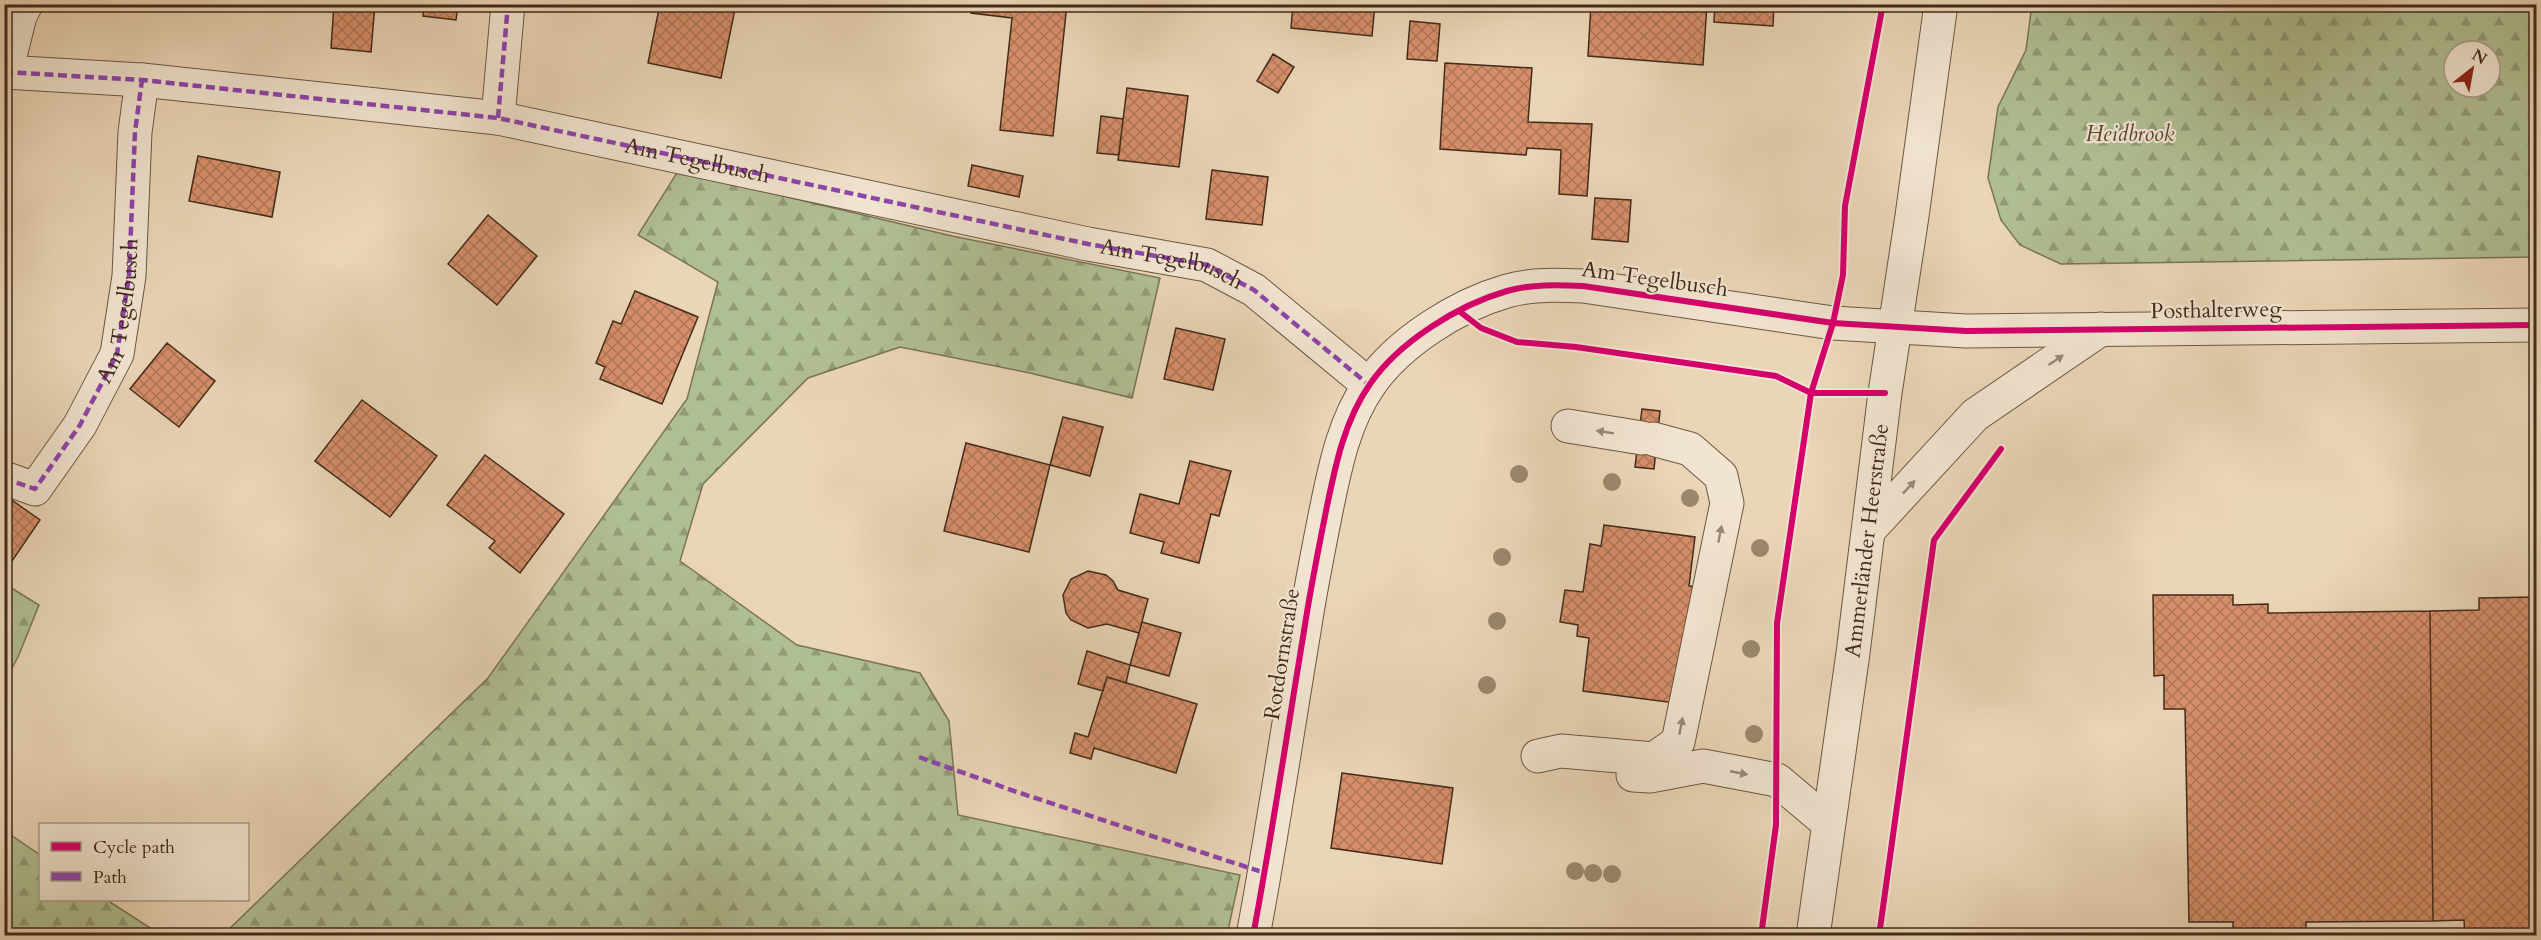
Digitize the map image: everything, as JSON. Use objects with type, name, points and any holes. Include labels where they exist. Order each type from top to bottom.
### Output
[{"type":"street","points":[[5,72],[20,16],[26,4]]},
{"type":"street","points":[[498,118],[508,4]]},
{"type":"street","name":"Ammerländer Heerstraße","points":[[1813,936],[1869,530],[1885,393],[1941,4]]},
{"type":"street","name":"Am Tegelbusch","points":[[5,72],[142,80],[498,118],[1088,244],[1207,265],[1254,291],[1369,385],[1392,359],[1436,323],[1457,310],[1507,291],[1542,285],[1583,286],[1833,323],[1896,328]]},
{"type":"street","name":"Am Tegelbusch","points":[[4,478],[36,489],[80,425],[117,354],[129,276],[135,132],[142,80]]},
{"type":"street","name":"Posthalterweg","points":[[1896,328],[1966,331],[2536,326]]},
{"type":"street","points":[[1869,530],[1975,415],[2101,329]]},
{"type":"street","name":"Rotdornstraße","points":[[1253,936],[1314,570],[1335,469],[1348,425],[1369,385]]},
{"type":"street","points":[[1568,426],[1648,439],[1690,449],[1721,476],[1727,503],[1678,742],[1654,759],[1561,751],[1538,756],[1574,770],[1650,776],[1703,766],[1777,780],[1827,822]]},
{"type":"green space","name":"Heidbrook","points":[[2032,4],[2536,5],[2536,257],[2061,264],[2020,245],[2001,220],[1988,178],[1998,107],[2026,50]]},
{"type":"green space","points":[[678,171],[952,236],[1160,278],[1132,398],[1030,373],[900,347],[808,378],[703,484],[680,561],[797,645],[920,673],[949,721],[958,815],[1240,875],[1227,935],[222,936],[488,678],[687,399],[718,282],[638,235]]},
{"type":"green space","points":[[5,584],[39,605],[18,657],[5,681]]},
{"type":"green space","points":[[5,831],[39,854],[39,901],[109,901],[161,935],[5,935]]},
{"type":"building","points":[[334,4],[375,4],[371,52],[331,48]]},
{"type":"building","points":[[424,4],[458,4],[456,20],[423,16]]},
{"type":"building","points":[[660,4],[736,4],[721,78],[648,63]]},
{"type":"building","points":[[972,4],[1067,4],[1053,136],[1000,130],[1012,18],[971,13]]},
{"type":"building","points":[[1293,4],[1375,4],[1372,36],[1291,28]]},
{"type":"building","points":[[1591,4],[1707,4],[1703,65],[1588,56]]},
{"type":"building","points":[[1715,4],[1774,4],[1773,26],[1714,22]]},
{"type":"building","points":[[1410,21],[1440,24],[1437,61],[1407,59]]},
{"type":"building","points":[[1273,54],[1294,67],[1278,93],[1257,81]]},
{"type":"building","points":[[1445,63],[1532,68],[1528,122],[1592,124],[1587,196],[1559,194],[1561,150],[1527,148],[1526,155],[1440,149]]},
{"type":"building","points":[[1127,88],[1188,96],[1179,167],[1118,160]]},
{"type":"building","points":[[1101,116],[1123,119],[1119,155],[1097,153]]},
{"type":"building","points":[[198,156],[280,172],[272,217],[189,201]]},
{"type":"building","points":[[972,165],[1023,176],[1019,197],[968,186]]},
{"type":"building","points":[[1212,170],[1268,177],[1262,225],[1206,219]]},
{"type":"building","points":[[1595,198],[1631,200],[1628,242],[1592,239]]},
{"type":"building","points":[[488,215],[537,256],[497,305],[448,264]]},
{"type":"building","points":[[635,291],[698,317],[662,404],[600,379],[605,367],[596,363],[613,321],[621,324]]},
{"type":"building","points":[[1176,328],[1225,339],[1213,390],[1164,379]]},
{"type":"building","points":[[167,343],[215,381],[179,427],[130,389]]},
{"type":"building","points":[[362,400],[437,456],[390,517],[315,461]]},
{"type":"building","points":[[1642,409],[1660,411],[1654,469],[1635,467]]},
{"type":"building","points":[[1063,417],[1103,427],[1090,476],[1050,465]]},
{"type":"building","points":[[966,443],[1050,465],[1029,552],[944,531]]},
{"type":"building","points":[[485,455],[564,514],[520,573],[489,548],[495,541],[447,505]]},
{"type":"building","points":[[1190,461],[1231,471],[1219,516],[1211,514],[1199,563],[1161,553],[1164,542],[1130,533],[1140,494],[1179,504]]},
{"type":"building","points":[[6,496],[40,520],[10,564],[4,560]]},
{"type":"building","points":[[1604,525],[1695,537],[1689,586],[1698,587],[1683,704],[1583,691],[1589,638],[1577,636],[1578,625],[1560,622],[1565,590],[1583,592],[1590,544],[1601,546]]},
{"type":"building","points":[[1088,571],[1106,575],[1118,590],[1148,599],[1139,633],[1107,624],[1088,628],[1071,620],[1066,613],[1063,595],[1071,579]]},
{"type":"building","points":[[2153,595],[2233,595],[2233,605],[2268,604],[2268,613],[2430,611],[2433,921],[2306,922],[2306,936],[2233,936],[2233,922],[2189,922],[2185,709],[2164,709],[2164,675],[2154,676]]},
{"type":"building","points":[[2536,597],[2536,919],[2533,919],[2534,936],[2465,936],[2464,920],[2433,921],[2430,611],[2479,610],[2479,598]]},
{"type":"building","points":[[1142,622],[1181,633],[1169,676],[1130,665]]},
{"type":"building","points":[[1087,651],[1130,665],[1126,683],[1107,677],[1103,691],[1078,684]]},
{"type":"building","points":[[1107,677],[1197,704],[1176,773],[1094,748],[1091,759],[1070,753],[1075,733],[1088,737]]},
{"type":"building","points":[[1342,773],[1453,788],[1442,864],[1331,848]]},
{"type":"marked path","points":[[498,118],[508,4]]},
{"type":"marked path","points":[[4,72],[142,80],[498,118],[1088,244],[1207,265],[1254,290],[1369,385]]},
{"type":"marked path","points":[[4,478],[35,489],[80,425],[117,354],[129,276],[135,132],[142,80]]},
{"type":"marked path","points":[[919,757],[1017,792],[1265,873]]},
{"type":"cycle path","points":[[1761,936],[1776,825],[1777,623],[1811,393],[1833,323],[1843,275],[1845,206],[1883,4]]},
{"type":"cycle path","points":[[1253,936],[1314,571],[1333,478],[1347,429],[1361,398],[1382,369],[1413,340],[1469,306],[1488,297],[1516,289],[1564,285],[1833,323],[1966,331],[2536,325]]},
{"type":"cycle path","points":[[1459,311],[1481,328],[1517,342],[1576,347],[1776,376],[1811,393],[1885,393]]},
{"type":"cycle path","points":[[1879,936],[1934,540],[2001,449]]}]
